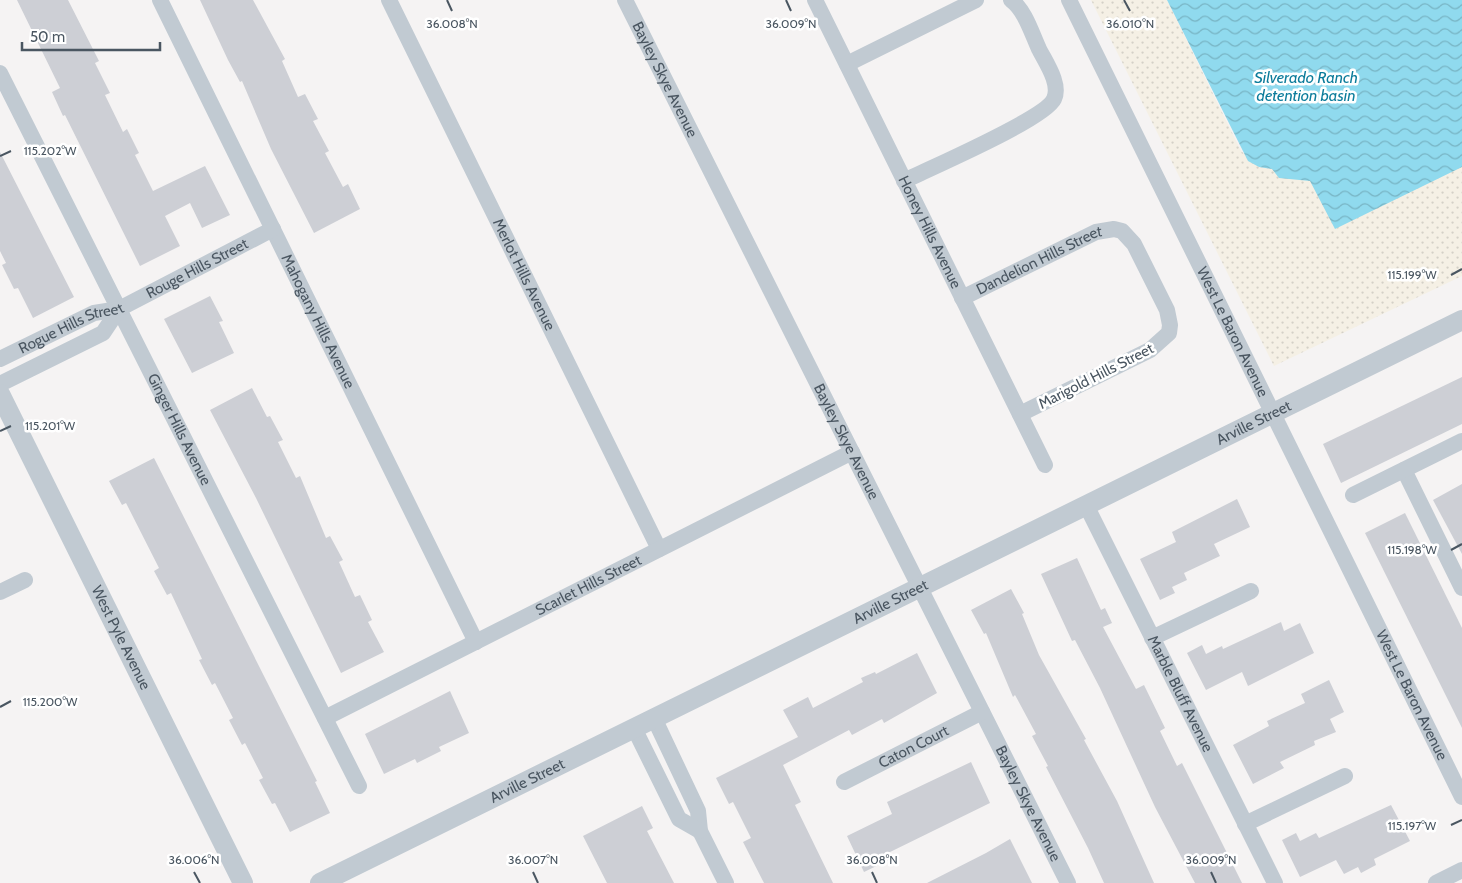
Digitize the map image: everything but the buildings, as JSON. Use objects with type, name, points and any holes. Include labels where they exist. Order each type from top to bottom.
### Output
[{"type":"street","name":"Mahogany Hills Avenue","points":[[160,0],[476,642]]},
{"type":"street","name":"Merlot Hills Avenue","points":[[389,0],[659,549]]},
{"type":"street","name":"Bayley Skye Avenue","points":[[625,0],[1068,883]]},
{"type":"street","name":"Honey Hills Avenue","points":[[815,0],[1045,465]]},
{"type":"street","points":[[847,64],[976,0]]},
{"type":"street","points":[[904,181],[1036,116],[1043,112],[1054,99],[1056,91],[1052,76],[1019,10],[1011,0]]},
{"type":"street","name":"West Le Baron Avenue","points":[[1069,0],[1462,797]]},
{"type":"street","name":"Ginger Hills Avenue","points":[[0,73],[359,786]]},
{"type":"street","name":"Rouge Hills Street","points":[[119,309],[274,229]]},
{"type":"street","name":"Dandelion Hills Street","points":[[962,298],[1096,232],[1104,229],[1118,230],[1129,236],[1159,293],[1170,318],[1169,333]]},
{"type":"street","name":"Rogue Hills Street","points":[[0,359],[94,314],[119,309]]},
{"type":"street","name":"Rogue Hills Street","points":[[0,384],[103,333],[119,309]]},
{"type":"street","name":"Arville Street","points":[[320,883],[1462,320]]},
{"type":"street","name":"Marigold Hills Street","points":[[1020,414],[1150,350],[1169,333]]},
{"type":"street","name":"West Pyle Avenue","points":[[0,394],[243,883]]},
{"type":"street","points":[[1353,495],[1462,441]]},
{"type":"street","name":"Scarlet Hills Street","points":[[325,718],[852,452]]},
{"type":"street","points":[[1404,470],[1462,588]]},
{"type":"street","name":"Marble Bluff Avenue","points":[[1086,505],[1275,883]]},
{"type":"street","points":[[0,592],[25,580]]},
{"type":"street","points":[[1152,638],[1251,591]]},
{"type":"street","name":"Caton Court","points":[[844,782],[982,712]]},
{"type":"street","points":[[654,718],[698,811],[700,831],[726,883]]},
{"type":"street","points":[[634,728],[679,819],[700,831]]},
{"type":"street","points":[[1246,824],[1345,776]]},
{"type":"street","points":[[1436,883],[1462,870]]},
{"type":"sand","points":[[1091,0],[1167,0],[1241,151],[1259,167],[1272,169],[1462,106],[1462,276],[1274,366]]},
{"type":"water","name":"Silverado Ranch detention basin","points":[[1167,0],[1462,0],[1462,167],[1335,229],[1310,181],[1279,178],[1272,169],[1259,167],[1248,161]]}]
